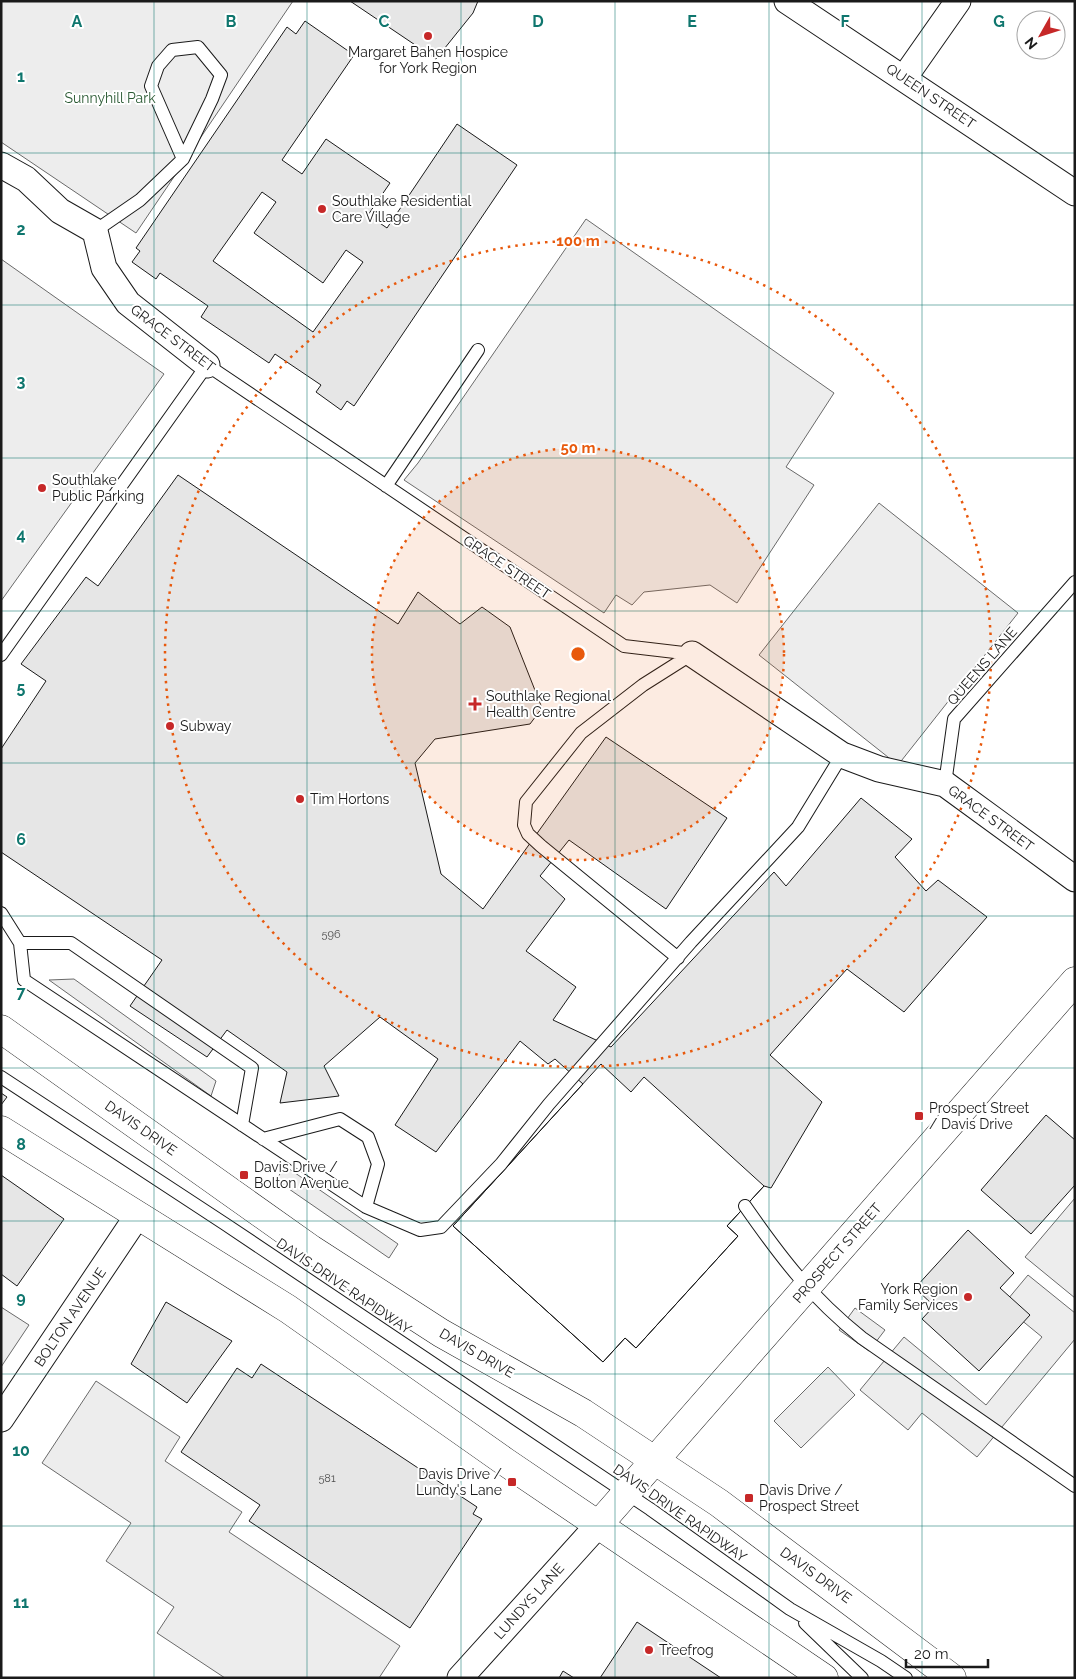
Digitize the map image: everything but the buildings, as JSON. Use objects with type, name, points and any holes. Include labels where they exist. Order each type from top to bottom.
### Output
[{"type":"main road","name":"PROSPECT STREET","points":[[599,1524],[1075,981]]},
{"type":"main road","name":"DAVIS DRIVE","points":[[1,1029],[319,1254],[441,1334],[583,1413],[719,1503],[952,1678]]},
{"type":"main road","points":[[1,1130],[288,1309],[504,1461],[824,1678]]},
{"type":"street","name":"QUEEN STREET","points":[[787,1],[1075,193]]},
{"type":"street","points":[[904,78],[958,1]]},
{"type":"street","points":[[1,165],[26,179],[60,210],[95,231]]},
{"type":"street","name":"GRACE STREET","points":[[95,231],[104,268],[128,304],[207,365]]},
{"type":"street","name":"GRACE STREET","points":[[692,654],[842,755],[879,769],[945,784],[1075,880]]},
{"type":"street","name":"BOLTON AVENUE","points":[[1,1419],[138,1215]]},
{"type":"street","name":"LUNDYS LANE","points":[[460,1678],[599,1524]]},
{"type":"lane","points":[[95,231],[140,200],[183,159],[212,99],[221,75],[198,47],[172,50],[158,66],[151,86],[183,159]]},
{"type":"lane","points":[[386,486],[478,350]]},
{"type":"lane","points":[[1,655],[207,365]]},
{"type":"lane","name":"GRACE STREET","points":[[207,365],[624,646],[692,654]]},
{"type":"lane","name":"QUEENS LANE","points":[[945,784],[954,719],[1075,582]]},
{"type":"lane","points":[[678,958],[541,846],[528,834],[524,825],[526,802],[581,734],[643,685],[692,654]]},
{"type":"lane","points":[[1,913],[20,943],[24,980],[366,1207],[420,1230],[441,1227],[501,1164],[549,1104],[678,958],[798,827],[842,755]]},
{"type":"lane","points":[[20,943],[71,944],[252,1068],[242,1125]]},
{"type":"lane","name":"DAVIS DRIVE RAPIDWAY","points":[[1,1077],[225,1224],[626,1494],[790,1609],[906,1678]]},
{"type":"lane","points":[[263,1139],[340,1119],[368,1137],[378,1164],[366,1207]]},
{"type":"lane","points":[[745,1206],[781,1258],[828,1311],[862,1338],[1075,1486]]},
{"type":"lane","name":"DAVIS DRIVE RAPIDWAY","points":[[790,1609],[862,1678]]},
{"type":"shaded area","name":"Sunnyhill Park","points":[[1,1],[293,1],[136,233],[1,142]]},
{"type":"shaded area","points":[[586,219],[834,393],[786,467],[814,485],[737,603],[710,585],[644,592],[632,605],[616,595],[604,613],[404,480],[418,463]]},
{"type":"shaded area","name":"Southlake Public Parking","points":[[1,259],[164,374],[1,601]]},
{"type":"shaded area","points":[[879,503],[1018,613],[898,765],[759,655]]},
{"type":"shaded area","points":[[74,979],[216,1081],[211,1096],[49,980]]},
{"type":"shaded area","points":[[285,1166],[398,1244],[389,1258],[276,1180]]},
{"type":"shaded area","points":[[1075,1198],[1075,1298],[1025,1257]]},
{"type":"shaded area","points":[[1028,1275],[1075,1313],[1075,1339],[977,1457],[922,1413],[908,1430],[860,1390],[904,1337],[986,1405],[1042,1337],[1003,1305]]},
{"type":"shaded area","points":[[1,1307],[29,1325],[1,1367]]},
{"type":"shaded area","points":[[855,1308],[885,1330],[869,1351],[839,1330]]},
{"type":"shaded area","points":[[828,1367],[855,1395],[801,1448],[774,1421]]},
{"type":"shaded area","points":[[96,1381],[180,1437],[165,1461],[242,1512],[229,1532],[400,1646],[379,1678],[225,1678],[157,1633],[174,1607],[106,1561],[131,1523],[42,1463]]},
{"type":"place","name":"Margaret Bahen Hospice for York Region","points":[[428,36]]},
{"type":"place","name":"Southlake Residential Care Village","points":[[322,209]]},
{"type":"place","name":"Southlake Public Parking","points":[[42,488]]},
{"type":"place","name":"Southlake Regional Health Centre","points":[[475,704]]},
{"type":"place","name":"Subway","points":[[170,726]]},
{"type":"place","name":"Tim Hortons","points":[[300,799]]},
{"type":"place","name":"Prospect Street / Davis Drive","points":[[919,1116]]},
{"type":"place","name":"Davis Drive / Bolton Avenue","points":[[244,1175]]},
{"type":"place","name":"York Region Family Services","points":[[968,1297]]},
{"type":"place","name":"Davis Drive / Lundy's Lane","points":[[512,1482]]},
{"type":"place","name":"Davis Drive / Prospect Street","points":[[749,1498]]},
{"type":"place","name":"Treefrog","points":[[649,1650]]}]
